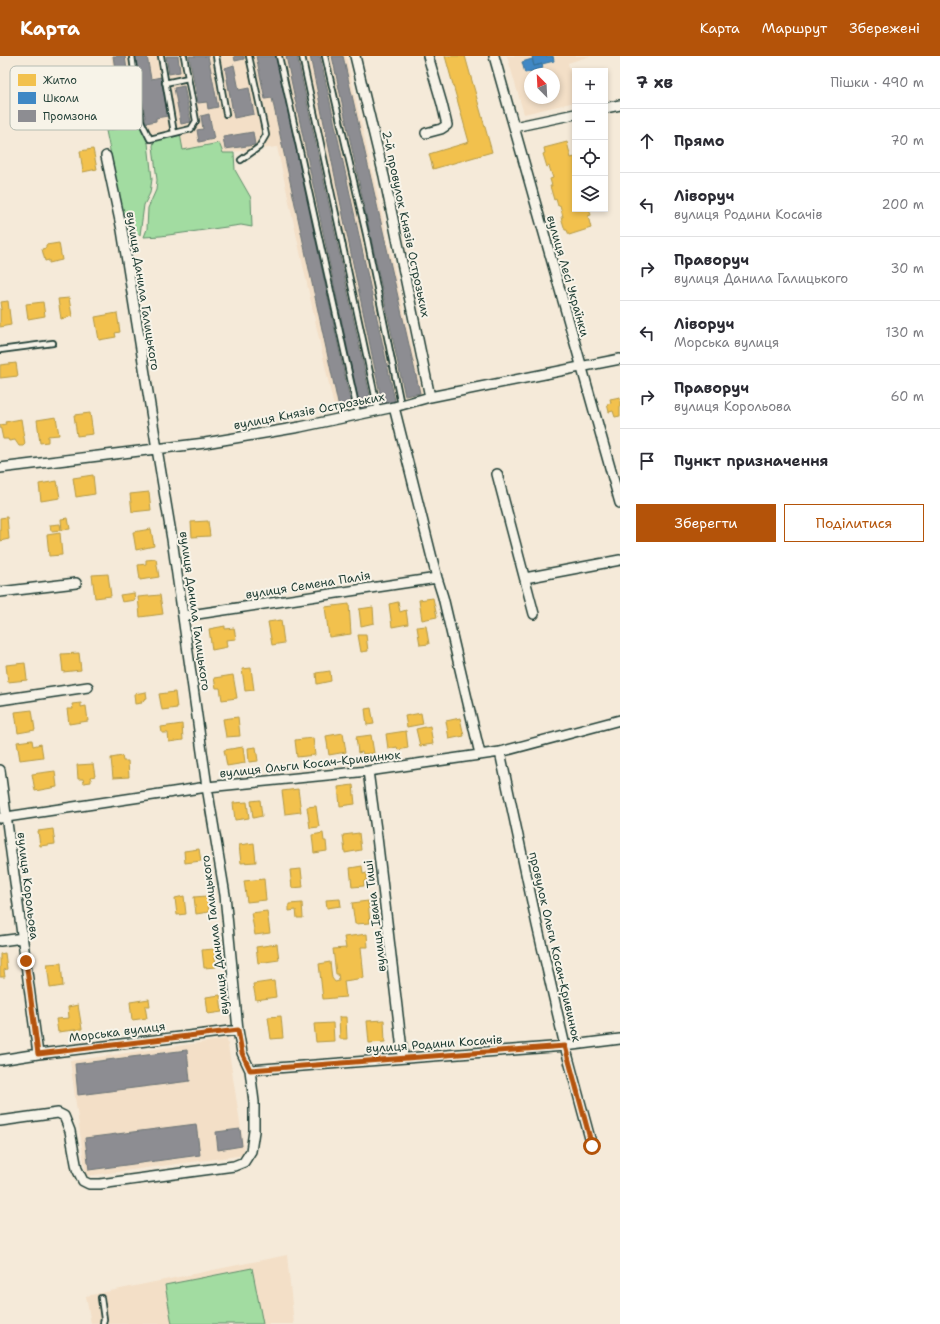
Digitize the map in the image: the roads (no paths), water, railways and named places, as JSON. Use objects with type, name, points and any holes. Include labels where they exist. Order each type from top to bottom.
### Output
[{"type":"street","name":"2-й провулок Князів Острозьких","points":[[355,56],[384,176],[430,397]]},
{"type":"street","points":[[426,133],[447,125],[428,56]]},
{"type":"street","name":"вулиця Лесі Українки","points":[[494,56],[620,503]]},
{"type":"street","points":[[608,107],[620,105]]},
{"type":"street","points":[[514,126],[572,115]]},
{"type":"street","name":"вулиця Данила Галицького","points":[[0,1121],[58,1113],[64,1116],[70,1131],[77,1169],[83,1181],[89,1184],[100,1184],[234,1166],[244,1162],[251,1150],[254,1131],[254,1102],[250,1070],[242,1053],[238,1030],[225,895],[207,787],[184,616],[122,230],[106,156]]},
{"type":"street","name":"вулиця Князів Острозьких","points":[[0,468],[205,443],[300,427],[398,406],[430,397],[620,359]]},
{"type":"street","points":[[398,406],[436,578],[443,597],[480,754]]},
{"type":"street","points":[[498,474],[534,614]]},
{"type":"street","points":[[525,578],[620,560]]},
{"type":"street","name":"вулиця Семена Палія","points":[[184,616],[436,578]]},
{"type":"street","points":[[0,592],[76,583]]},
{"type":"street","points":[[0,700],[88,687]]},
{"type":"street","name":"вулиця Ольги Косач-Кривинюк","points":[[4,818],[207,787],[368,771],[500,752],[620,720]]},
{"type":"street","name":"провулок Ольги Косач-Кривинюк","points":[[500,752],[537,925],[565,1046],[592,1146]]},
{"type":"street","name":"вулиця Корольова","points":[[0,770],[4,818],[23,938],[38,1054]]},
{"type":"street","name":"вулиця Івана Тиші","points":[[368,771],[403,1058]]},
{"type":"street","points":[[0,941],[23,938]]},
{"type":"street","name":"Морська вулиця","points":[[0,1060],[38,1054],[238,1030]]},
{"type":"street","name":"вулиця Родини Косачів","points":[[250,1070],[565,1046],[620,1039]]},
{"type":"lane","points":[[132,56],[133,66]]},
{"type":"lane","points":[[161,56],[174,133]]},
{"type":"lane","points":[[142,123],[150,139],[191,129],[196,122],[184,56]]},
{"type":"lane","points":[[216,56],[226,114]]},
{"type":"lane","points":[[241,160],[259,147],[266,135],[249,56]]},
{"type":"lane","points":[[280,56],[358,414]]},
{"type":"lane","points":[[302,56],[378,410]]},
{"type":"lane","points":[[325,56],[366,234],[398,406]]},
{"type":"lane","points":[[165,83],[188,78]]},
{"type":"lane","points":[[0,350],[53,344]]},
{"type":"lane","points":[[101,1298],[104,1319],[103,1324]]}]
